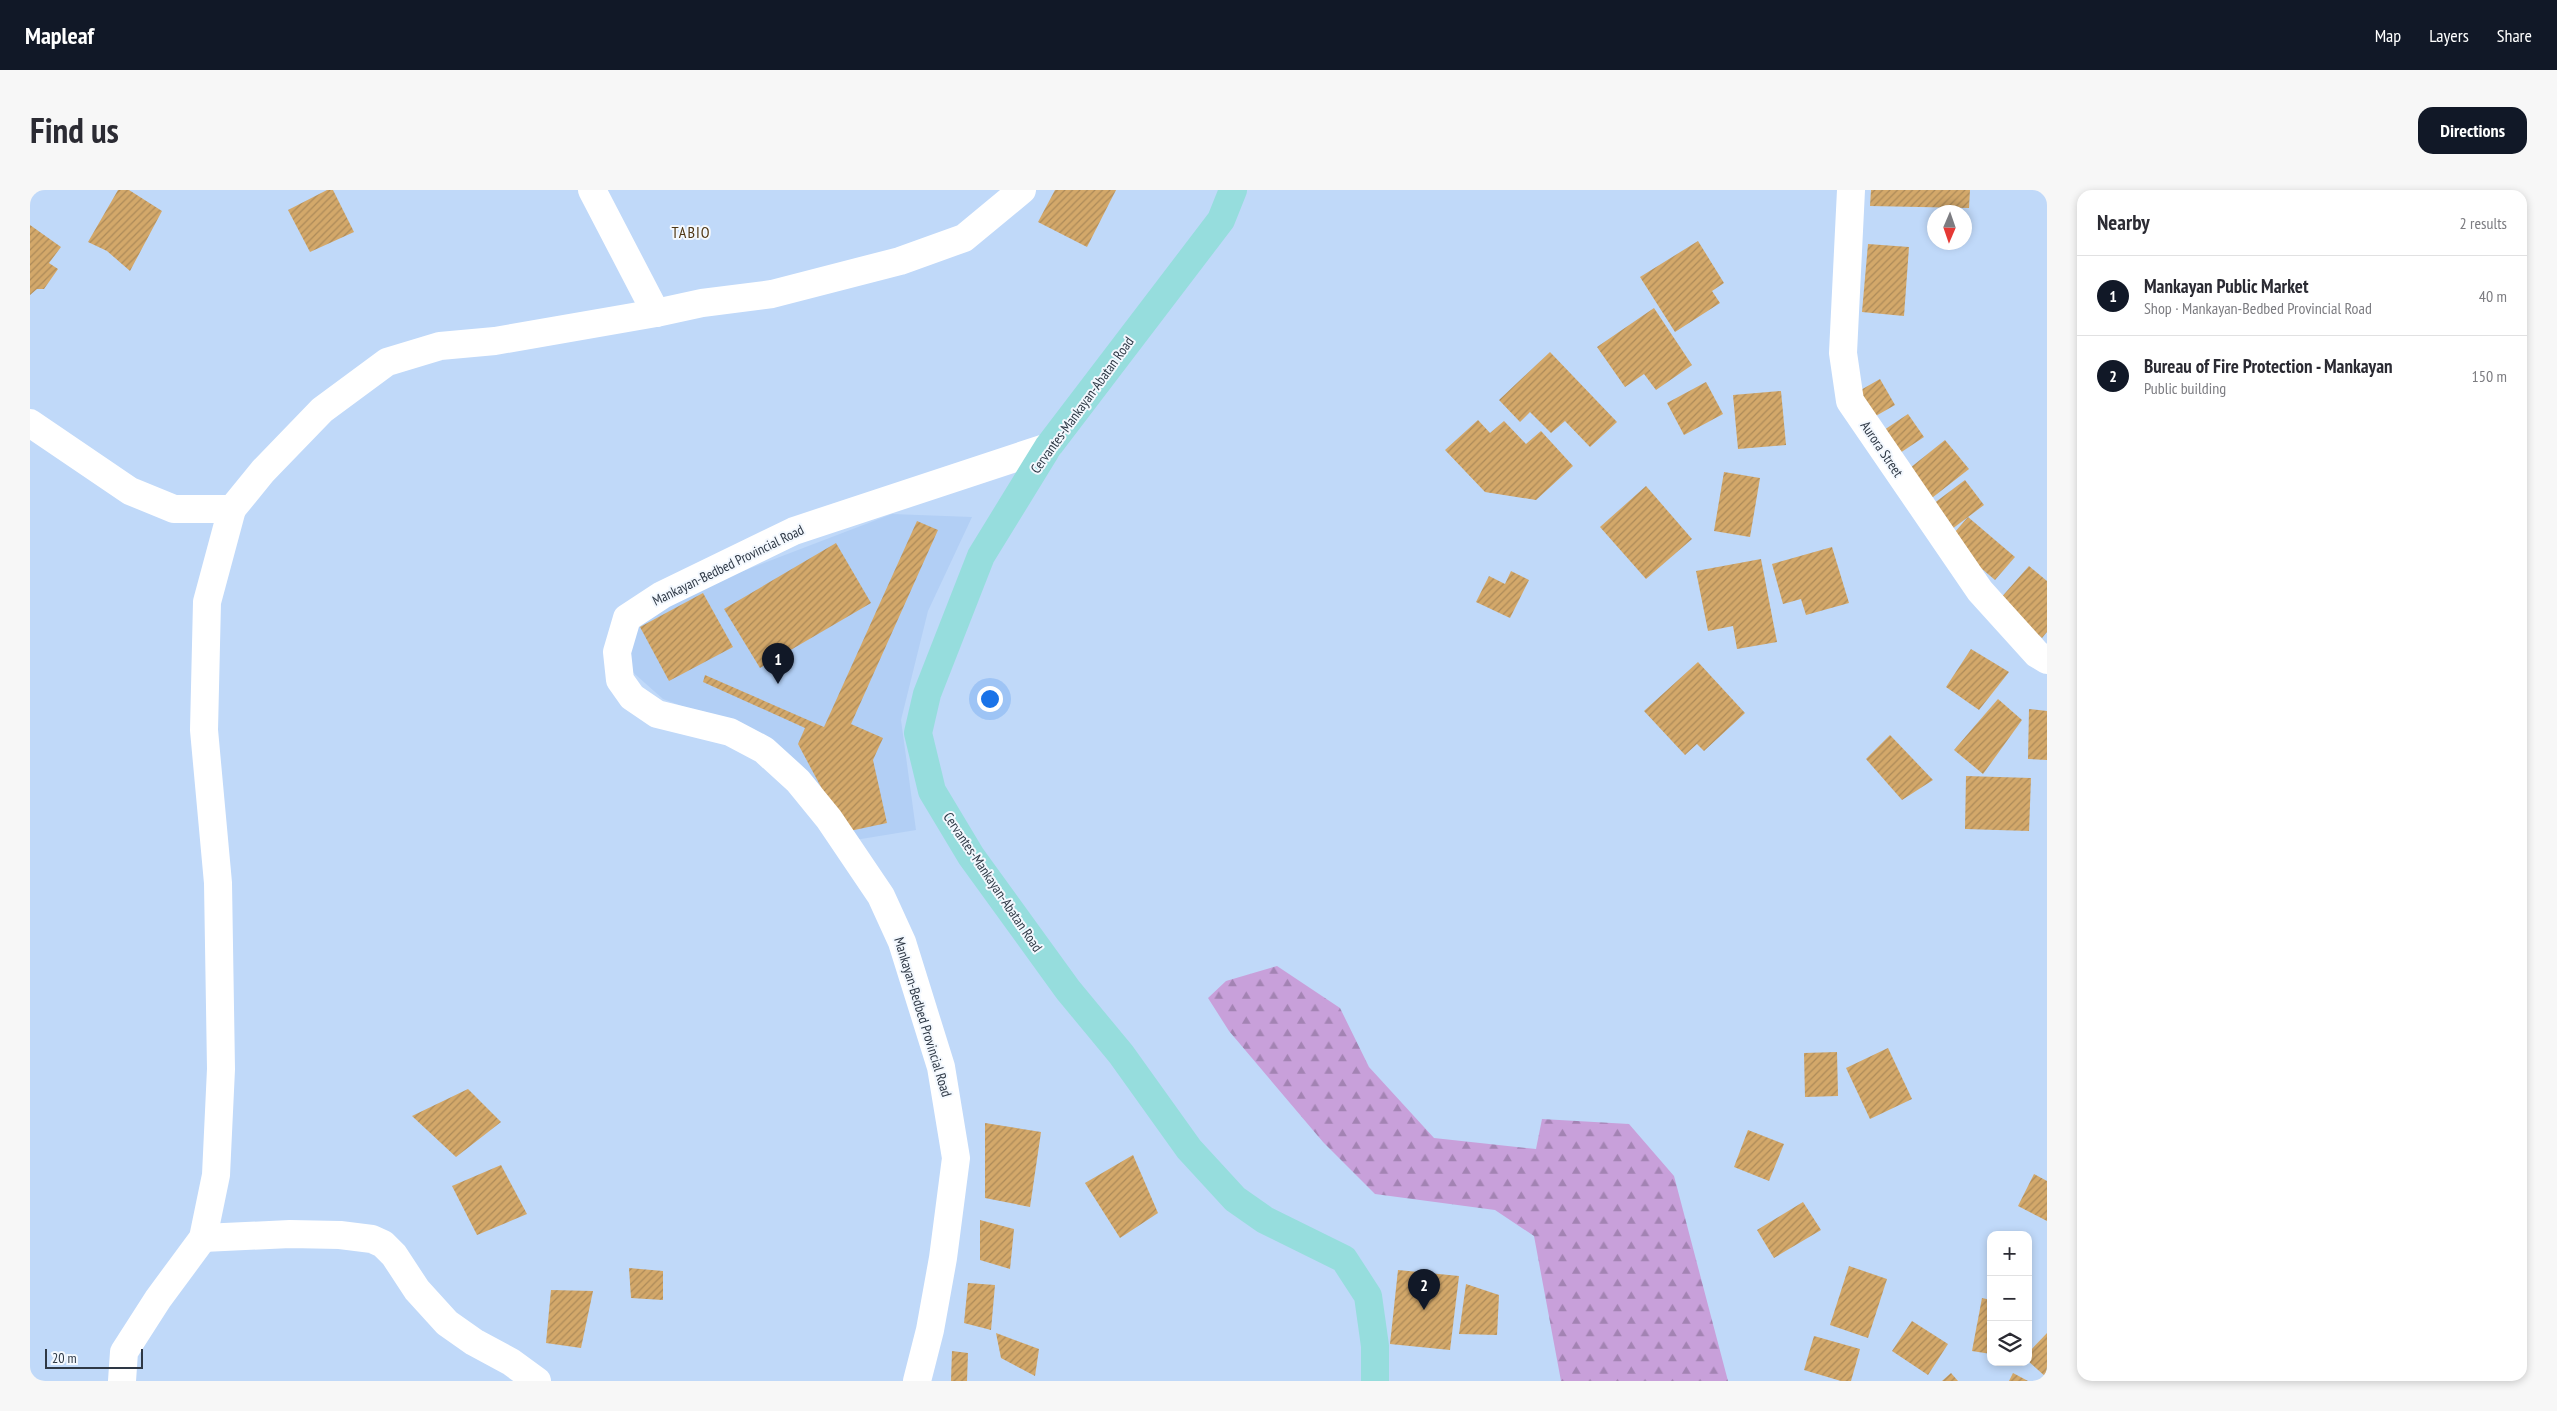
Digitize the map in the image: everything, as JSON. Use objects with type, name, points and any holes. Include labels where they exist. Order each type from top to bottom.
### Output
[{"type":"main road","name":"Cervantes-Mankayan-Abatan Road","points":[[1233,190],[1221,220],[1048,447],[981,556],[927,694],[918,733],[932,791],[971,856],[1068,990],[1121,1054],[1189,1148],[1235,1199],[1265,1220],[1344,1259],[1368,1296],[1375,1346],[1375,1381]]},
{"type":"street","points":[[592,190],[656,313]]},
{"type":"street","points":[[122,1381],[124,1352],[158,1299],[203,1238],[216,1175],[221,1069],[218,883],[204,730],[207,602],[232,508],[263,471],[322,410],[387,362],[440,346],[495,341],[656,313],[702,303],[772,294],[900,261],[964,238],[1022,190]]},
{"type":"street","name":"Aurora Street","points":[[1851,190],[1843,353],[1850,401],[1980,590],[2037,654],[2047,660]]},
{"type":"street","points":[[30,423],[130,492],[174,509],[232,508]]},
{"type":"street","name":"Mankayan-Bedbed Provincial Road","points":[[917,1381],[930,1330],[943,1258],[956,1158],[941,1067],[902,942],[881,896],[829,819],[798,781],[764,750],[730,732],[657,714],[632,697],[620,680],[617,652],[626,618],[662,594],[794,531],[1048,447]]},
{"type":"street","points":[[203,1238],[290,1234],[340,1235],[372,1239],[383,1244],[394,1255],[418,1290],[447,1323],[474,1342],[511,1362],[537,1381]]},
{"type":"shaded area","points":[[892,514],[972,517],[928,611],[901,720],[916,830],[849,841],[741,728],[663,699],[628,668],[631,636],[636,623],[678,596]]},
{"type":"green space","points":[[1277,966],[1340,1008],[1369,1067],[1434,1138],[1536,1149],[1542,1119],[1629,1124],[1674,1176],[1728,1381],[1561,1381],[1534,1236],[1495,1210],[1375,1194],[1323,1142],[1229,1031],[1208,998],[1226,981]]},
{"type":"building","points":[[118,190],[129,190],[162,211],[130,271],[107,251],[88,242]]},
{"type":"building","points":[[327,190],[333,190],[354,232],[310,252],[288,210]]},
{"type":"building","points":[[1055,190],[1116,190],[1087,247],[1038,222]]},
{"type":"building","points":[[1871,190],[1970,190],[1969,205],[1927,205],[1927,207],[1870,206]]},
{"type":"building","points":[[30,225],[61,247],[49,263],[58,269],[44,289],[37,289],[30,295]]},
{"type":"building","points":[[1698,241],[1724,283],[1712,291],[1720,303],[1675,332],[1640,277]]},
{"type":"building","points":[[1868,244],[1909,247],[1904,316],[1862,312]]},
{"type":"building","points":[[1654,308],[1692,365],[1656,390],[1644,374],[1625,387],[1597,347]]},
{"type":"building","points":[[1550,352],[1617,422],[1590,447],[1565,421],[1551,433],[1530,412],[1520,422],[1499,400]]},
{"type":"building","points":[[1880,379],[1895,405],[1867,421],[1852,395]]},
{"type":"building","points":[[1706,382],[1723,414],[1684,435],[1667,403]]},
{"type":"building","points":[[1781,391],[1786,445],[1738,449],[1733,395]]},
{"type":"building","points":[[1908,414],[1924,437],[1894,457],[1878,434]]},
{"type":"building","points":[[1478,420],[1490,433],[1504,421],[1526,444],[1541,431],[1573,466],[1536,500],[1485,492],[1445,450]]},
{"type":"building","points":[[1945,440],[1969,469],[1928,501],[1905,472]]},
{"type":"building","points":[[1724,472],[1760,478],[1750,537],[1714,531]]},
{"type":"building","points":[[1965,480],[1984,505],[1948,532],[1929,507]]},
{"type":"building","points":[[1646,486],[1692,539],[1646,579],[1600,527]]},
{"type":"building","points":[[1968,517],[2015,557],[1995,580],[1948,540]]},
{"type":"building","points":[[917,521],[938,530],[851,724],[883,738],[873,760],[887,823],[845,832],[798,744],[805,728],[703,682],[705,675],[824,727]]},
{"type":"building","points":[[836,543],[871,603],[760,668],[724,609]]},
{"type":"building","points":[[1832,547],[1849,603],[1806,615],[1801,599],[1783,604],[1772,564]]},
{"type":"building","points":[[1761,559],[1777,642],[1737,649],[1733,626],[1708,631],[1696,571]]},
{"type":"building","points":[[2029,566],[2047,581],[2047,632],[2042,638],[1999,600]]},
{"type":"building","points":[[1511,571],[1529,580],[1510,618],[1476,602],[1489,576],[1505,584]]},
{"type":"building","points":[[703,593],[733,647],[669,681],[640,627]]},
{"type":"building","points":[[1971,649],[2009,672],[1979,710],[1946,687]]},
{"type":"building","points":[[1698,662],[1745,713],[1704,751],[1697,744],[1685,755],[1644,711]]},
{"type":"building","points":[[1998,699],[2022,720],[1983,774],[1954,750]]},
{"type":"building","points":[[2029,709],[2047,711],[2047,760],[2028,759]]},
{"type":"building","points":[[1890,735],[1933,780],[1902,800],[1866,759]]},
{"type":"building","points":[[1966,776],[2031,778],[2029,831],[1965,829]]},
{"type":"building","points":[[1888,1048],[1912,1099],[1870,1119],[1846,1068]]},
{"type":"building","points":[[1837,1052],[1838,1096],[1805,1097],[1804,1053]]},
{"type":"building","points":[[468,1089],[501,1122],[456,1157],[412,1116]]},
{"type":"building","points":[[985,1123],[1041,1132],[1030,1207],[985,1198]]},
{"type":"building","points":[[1748,1130],[1784,1144],[1769,1181],[1734,1167]]},
{"type":"building","points":[[1133,1155],[1158,1213],[1120,1238],[1085,1183]]},
{"type":"building","points":[[501,1165],[527,1214],[477,1235],[452,1186]]},
{"type":"building","points":[[2034,1174],[2047,1181],[2047,1221],[2018,1206]]},
{"type":"building","points":[[1803,1202],[1821,1230],[1774,1258],[1757,1230]]},
{"type":"building","points":[[980,1220],[1014,1229],[1010,1269],[980,1260]]},
{"type":"building","points":[[1849,1266],[1887,1279],[1868,1338],[1830,1325]]},
{"type":"building","points":[[629,1268],[663,1271],[663,1300],[631,1298]]},
{"type":"building","points":[[1398,1270],[1459,1276],[1450,1350],[1390,1344]]},
{"type":"building","points":[[968,1283],[995,1285],[991,1330],[964,1323]]},
{"type":"building","points":[[1466,1284],[1499,1295],[1497,1335],[1459,1334]]},
{"type":"building","points":[[551,1290],[593,1291],[581,1348],[546,1343]]},
{"type":"building","points":[[1982,1298],[1987,1299],[1987,1353],[1972,1351]]},
{"type":"building","points":[[1912,1321],[1948,1344],[1928,1375],[1892,1351]]},
{"type":"building","points":[[996,1333],[1039,1349],[1035,1376],[1001,1358]]},
{"type":"building","points":[[2047,1333],[2047,1378],[2032,1365],[2032,1349]]},
{"type":"building","points":[[1814,1336],[1860,1349],[1851,1381],[1841,1381],[1804,1370]]},
{"type":"building","points":[[952,1351],[968,1353],[967,1381],[951,1381]]},
{"type":"building","points":[[1951,1373],[1958,1381],[1942,1381]]},
{"type":"building","points":[[2013,1373],[2028,1381],[2009,1381]]},
{"type":"place","name":"Mankayan Public Market","points":[[778,684]]},
{"type":"place","name":"Bureau of Fire Protection - Mankayan","points":[[1424,1310]]},
{"type":"district","name":"TABIO","points":[[691,232]]}]
